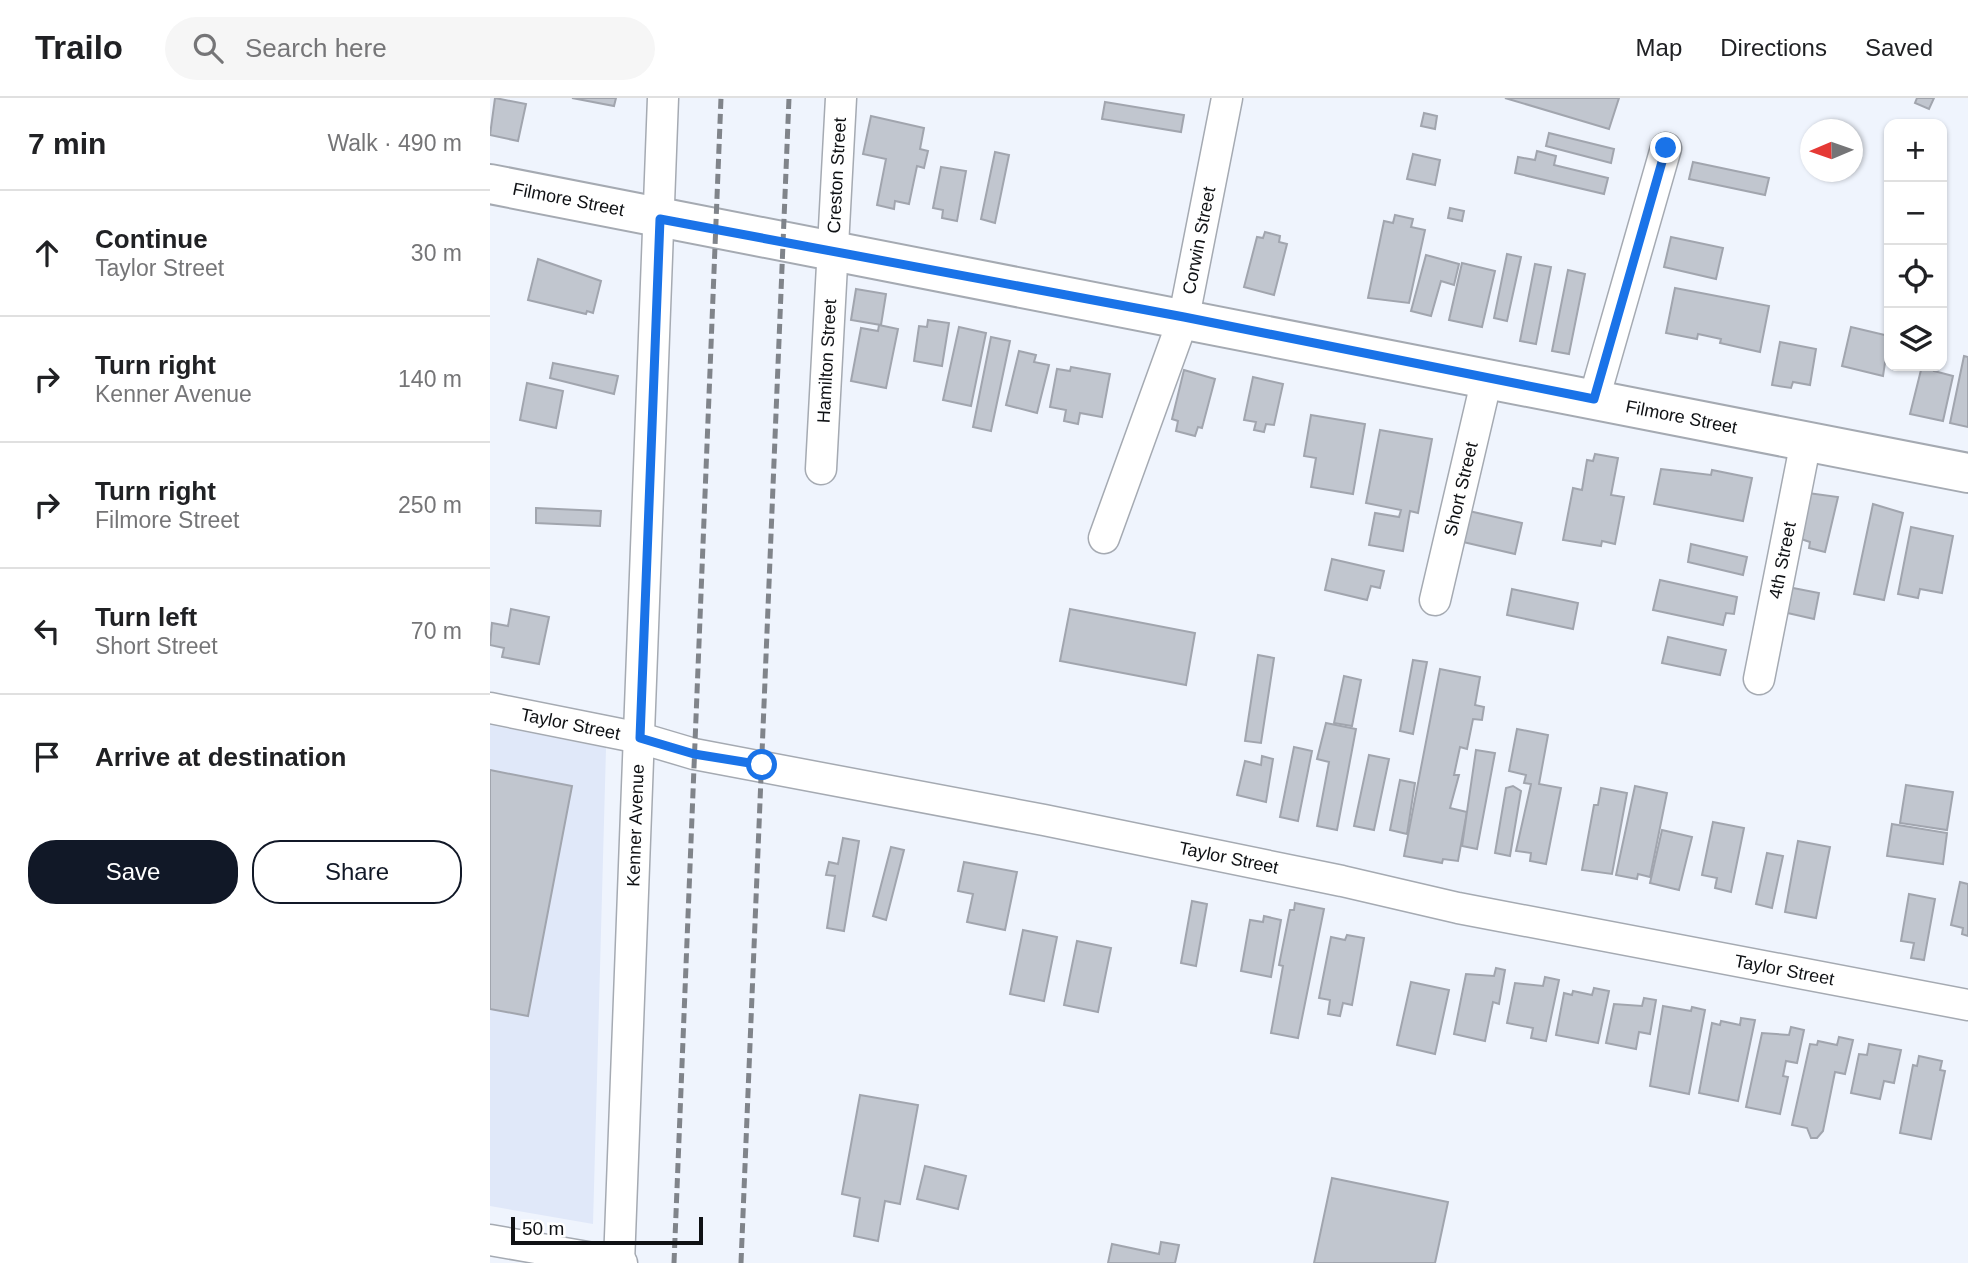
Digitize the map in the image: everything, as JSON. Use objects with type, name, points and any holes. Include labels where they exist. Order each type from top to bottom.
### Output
[{"type":"street","name":"Kenner Avenue","points":[[620,1263],[663,98]]},
{"type":"street","name":"Creston Street","points":[[832,253],[841,98]]},
{"type":"street","name":"Corwin Street","points":[[1104,538],[1184,317],[1227,98]]},
{"type":"street","points":[[1594,399],[1666,148]]},
{"type":"street","name":"Filmore Street","points":[[490,184],[832,253],[1184,317],[1968,473]]},
{"type":"street","name":"Hamilton Street","points":[[821,469],[832,253]]},
{"type":"street","name":"Short Street","points":[[1435,600],[1487,377]]},
{"type":"street","name":"4th Street","points":[[1759,679],[1806,441]]},
{"type":"street","name":"Taylor Street","points":[[490,708],[640,738],[694,754],[1044,820],[1342,881],[1458,908],[1968,1005]]},
{"type":"street","points":[[490,1240],[620,1263]]},
{"type":"shaded area","points":[[490,725],[606,748],[593,1224],[490,1206]]},
{"type":"building","points":[[495,98],[526,104],[518,141],[490,135]]},
{"type":"building","points":[[572,98],[616,98],[614,106]]},
{"type":"building","points":[[1505,98],[1619,98],[1609,129]]},
{"type":"building","points":[[1917,98],[1934,98],[1929,109],[1915,103]]},
{"type":"building","points":[[1105,102],[1184,115],[1181,132],[1102,119]]},
{"type":"building","points":[[1424,113],[1437,116],[1435,129],[1421,126]]},
{"type":"building","points":[[871,116],[924,128],[920,149],[928,151],[924,168],[917,166],[909,204],[895,201],[894,209],[877,205],[886,159],[863,154]]},
{"type":"building","points":[[1549,133],[1614,149],[1611,163],[1546,146]]},
{"type":"building","points":[[1537,151],[1556,156],[1554,165],[1608,178],[1604,194],[1515,173],[1518,157],[1535,160]]},
{"type":"building","points":[[995,152],[1009,155],[995,223],[981,219]]},
{"type":"building","points":[[1413,154],[1440,160],[1435,185],[1407,179]]},
{"type":"building","points":[[1693,162],[1769,178],[1765,195],[1689,179]]},
{"type":"building","points":[[941,167],[966,171],[957,221],[942,218],[943,210],[933,208]]},
{"type":"building","points":[[1450,208],[1464,211],[1462,221],[1448,218]]},
{"type":"building","points":[[1395,215],[1413,219],[1411,227],[1425,230],[1409,303],[1368,298],[1384,221],[1393,223]]},
{"type":"building","points":[[1265,232],[1280,236],[1279,242],[1287,244],[1274,295],[1244,287],[1257,237],[1263,238]]},
{"type":"building","points":[[1671,237],[1723,248],[1716,279],[1664,267]]},
{"type":"building","points":[[1507,254],[1521,257],[1507,321],[1494,318]]},
{"type":"building","points":[[1426,255],[1459,264],[1454,285],[1441,281],[1431,316],[1411,311]]},
{"type":"building","points":[[538,259],[601,281],[593,313],[587,311],[586,314],[528,300]]},
{"type":"building","points":[[1462,263],[1495,271],[1482,327],[1449,320]]},
{"type":"building","points":[[1535,264],[1551,267],[1536,344],[1520,341]]},
{"type":"building","points":[[1568,270],[1585,274],[1569,354],[1552,351]]},
{"type":"building","points":[[1675,288],[1769,306],[1760,352],[1720,343],[1721,339],[1698,334],[1697,339],[1666,333]]},
{"type":"building","points":[[856,289],[886,294],[881,325],[851,320]]},
{"type":"building","points":[[928,320],[949,323],[942,366],[914,361],[919,326],[927,327]]},
{"type":"building","points":[[879,325],[898,329],[886,388],[851,381],[861,328],[878,331]]},
{"type":"building","points":[[959,327],[986,333],[971,406],[943,400]]},
{"type":"building","points":[[1851,327],[1884,335],[1883,376],[1842,366]]},
{"type":"building","points":[[991,337],[1010,341],[991,431],[973,427]]},
{"type":"building","points":[[1780,342],[1816,349],[1810,385],[1793,382],[1791,388],[1772,385]]},
{"type":"building","points":[[1019,351],[1036,355],[1034,362],[1049,365],[1037,413],[1006,405]]},
{"type":"building","points":[[1964,356],[1968,357],[1968,427],[1950,423]]},
{"type":"building","points":[[553,363],[618,376],[614,394],[550,378]]},
{"type":"building","points":[[1071,367],[1110,374],[1102,417],[1080,413],[1078,424],[1064,421],[1066,410],[1050,407],[1057,369],[1070,371]]},
{"type":"building","points":[[1184,370],[1215,379],[1202,428],[1198,427],[1195,436],[1176,431],[1178,421],[1172,419]]},
{"type":"building","points":[[1921,371],[1953,376],[1943,421],[1910,414]]},
{"type":"building","points":[[1253,377],[1283,384],[1274,425],[1266,424],[1264,432],[1254,430],[1256,422],[1244,420]]},
{"type":"building","points":[[527,383],[563,391],[556,428],[520,420]]},
{"type":"building","points":[[1311,415],[1365,424],[1353,494],[1311,487],[1316,458],[1304,456]]},
{"type":"building","points":[[1380,430],[1432,439],[1418,513],[1410,511],[1403,551],[1369,545],[1375,513],[1399,517],[1401,510],[1366,503]]},
{"type":"building","points":[[1595,454],[1618,458],[1611,495],[1624,497],[1615,544],[1602,541],[1601,546],[1563,540],[1573,488],[1582,490],[1587,460],[1593,461]]},
{"type":"building","points":[[1661,469],[1711,475],[1712,470],[1752,478],[1743,521],[1654,504]]},
{"type":"building","points":[[1808,493],[1838,497],[1825,552],[1809,548],[1810,542],[1801,539]]},
{"type":"building","points":[[1873,504],[1903,513],[1884,600],[1854,594]]},
{"type":"building","points":[[536,508],[601,511],[600,526],[536,523]]},
{"type":"building","points":[[1469,511],[1522,523],[1515,554],[1463,542]]},
{"type":"building","points":[[1911,527],[1953,536],[1942,593],[1920,589],[1918,598],[1898,594]]},
{"type":"building","points":[[1691,544],[1747,557],[1743,575],[1688,562]]},
{"type":"building","points":[[1332,559],[1384,571],[1380,588],[1371,586],[1367,600],[1325,590]]},
{"type":"building","points":[[1660,580],[1737,597],[1734,614],[1726,613],[1723,625],[1653,610]]},
{"type":"building","points":[[1788,587],[1819,593],[1814,619],[1783,612]]},
{"type":"building","points":[[1512,589],[1578,603],[1573,629],[1507,615]]},
{"type":"building","points":[[511,609],[549,617],[539,664],[502,657],[504,648],[490,645],[492,623],[508,626]]},
{"type":"building","points":[[1070,609],[1195,633],[1186,685],[1060,661]]},
{"type":"building","points":[[1668,637],[1726,650],[1720,675],[1662,663]]},
{"type":"building","points":[[1258,655],[1274,658],[1261,743],[1245,741]]},
{"type":"building","points":[[1413,660],[1427,662],[1413,734],[1400,731]]},
{"type":"building","points":[[1440,669],[1480,677],[1475,705],[1484,707],[1482,720],[1473,719],[1467,749],[1460,747],[1454,775],[1459,775],[1450,808],[1467,812],[1458,861],[1443,859],[1442,863],[1404,856]]},
{"type":"building","points":[[1344,676],[1361,680],[1352,726],[1334,723]]},
{"type":"building","points":[[1326,723],[1356,729],[1337,830],[1317,826],[1329,762],[1317,759]]},
{"type":"building","points":[[1517,729],[1548,735],[1539,784],[1561,788],[1546,864],[1530,861],[1531,853],[1516,851],[1531,784],[1524,783],[1526,775],[1509,771]]},
{"type":"building","points":[[1294,747],[1312,751],[1298,821],[1280,817]]},
{"type":"building","points":[[1476,750],[1495,753],[1477,849],[1462,846]]},
{"type":"building","points":[[1369,755],[1389,759],[1374,830],[1354,826]]},
{"type":"building","points":[[1262,756],[1273,759],[1266,802],[1237,795],[1245,761],[1261,765]]},
{"type":"building","points":[[490,770],[572,786],[528,1016],[490,1009]]},
{"type":"building","points":[[1400,780],[1415,783],[1407,834],[1390,830]]},
{"type":"building","points":[[1906,785],[1953,792],[1947,830],[1900,823]]},
{"type":"building","points":[[1513,786],[1521,791],[1510,856],[1495,853],[1506,788]]},
{"type":"building","points":[[1635,786],[1667,793],[1650,877],[1638,874],[1637,879],[1616,875]]},
{"type":"building","points":[[1601,788],[1627,793],[1612,874],[1582,870],[1594,805],[1598,805]]},
{"type":"building","points":[[1713,822],[1744,828],[1731,892],[1715,888],[1717,878],[1702,875]]},
{"type":"building","points":[[1892,824],[1947,833],[1943,864],[1887,856]]},
{"type":"building","points":[[1662,830],[1692,837],[1679,890],[1650,883]]},
{"type":"building","points":[[843,838],[859,841],[844,931],[827,928],[835,876],[826,875],[829,862],[838,864]]},
{"type":"building","points":[[1798,841],[1830,847],[1816,918],[1785,912]]},
{"type":"building","points":[[891,847],[904,850],[886,920],[873,916]]},
{"type":"building","points":[[1767,853],[1783,856],[1772,908],[1756,904]]},
{"type":"building","points":[[964,862],[1017,872],[1005,930],[967,922],[973,894],[958,891]]},
{"type":"building","points":[[1960,882],[1968,884],[1968,936],[1962,934],[1963,928],[1951,925]]},
{"type":"building","points":[[1909,894],[1935,899],[1924,960],[1911,958],[1914,943],[1901,941]]},
{"type":"building","points":[[1192,901],[1207,904],[1196,966],[1181,963]]},
{"type":"building","points":[[1295,903],[1324,909],[1298,1038],[1271,1033],[1283,966],[1279,965],[1290,910],[1294,910]]},
{"type":"building","points":[[1264,916],[1281,920],[1271,977],[1241,971],[1250,920],[1263,922]]},
{"type":"building","points":[[1023,930],[1057,937],[1044,1001],[1010,994]]},
{"type":"building","points":[[1347,935],[1364,938],[1352,1005],[1343,1003],[1340,1016],[1328,1014],[1330,1000],[1319,998],[1331,937],[1345,940]]},
{"type":"building","points":[[1077,941],[1111,948],[1098,1012],[1064,1005]]},
{"type":"building","points":[[1496,968],[1505,970],[1499,1004],[1493,1002],[1485,1041],[1454,1034],[1466,974],[1494,976]]},
{"type":"building","points":[[1545,977],[1559,980],[1546,1041],[1531,1038],[1533,1028],[1507,1023],[1515,983],[1543,986]]},
{"type":"building","points":[[1411,982],[1449,990],[1435,1054],[1397,1045]]},
{"type":"building","points":[[1594,988],[1609,991],[1598,1043],[1556,1035],[1564,993],[1572,995],[1573,991],[1592,995]]},
{"type":"building","points":[[1644,998],[1656,1000],[1650,1034],[1639,1032],[1636,1049],[1606,1043],[1614,1004],[1642,1006]]},
{"type":"building","points":[[1663,1006],[1691,1011],[1692,1007],[1705,1010],[1689,1094],[1650,1086]]},
{"type":"building","points":[[1741,1018],[1755,1020],[1738,1101],[1699,1093],[1712,1023],[1720,1025],[1721,1021],[1740,1025]]},
{"type":"building","points":[[1791,1027],[1804,1030],[1797,1063],[1786,1061],[1783,1076],[1788,1077],[1780,1114],[1746,1107],[1762,1033],[1789,1035]]},
{"type":"building","points":[[1839,1037],[1853,1040],[1845,1074],[1835,1072],[1823,1131],[1817,1138],[1811,1138],[1807,1128],[1792,1125],[1810,1044],[1817,1045],[1818,1041],[1837,1045]]},
{"type":"building","points":[[1869,1044],[1901,1050],[1894,1083],[1884,1081],[1880,1099],[1851,1093],[1859,1054],[1867,1055]]},
{"type":"building","points":[[1919,1056],[1942,1061],[1940,1070],[1945,1071],[1931,1139],[1900,1133],[1913,1065],[1917,1066]]},
{"type":"building","points":[[860,1095],[918,1105],[900,1204],[885,1201],[878,1241],[854,1236],[860,1198],[842,1194]]},
{"type":"building","points":[[925,1166],[966,1176],[958,1209],[917,1199]]},
{"type":"building","points":[[1332,1178],[1448,1202],[1435,1263],[1314,1263]]},
{"type":"building","points":[[1161,1242],[1179,1245],[1175,1263],[1108,1263],[1112,1244],[1159,1254]]},
{"type":"railway","points":[[674,1263],[721,98]]},
{"type":"railway","points":[[741,1263],[789,98]]},
{"type":"route","points":[[762,765],[694,754],[640,738],[660,219],[1184,317],[1594,399],[1666,148]]}]
